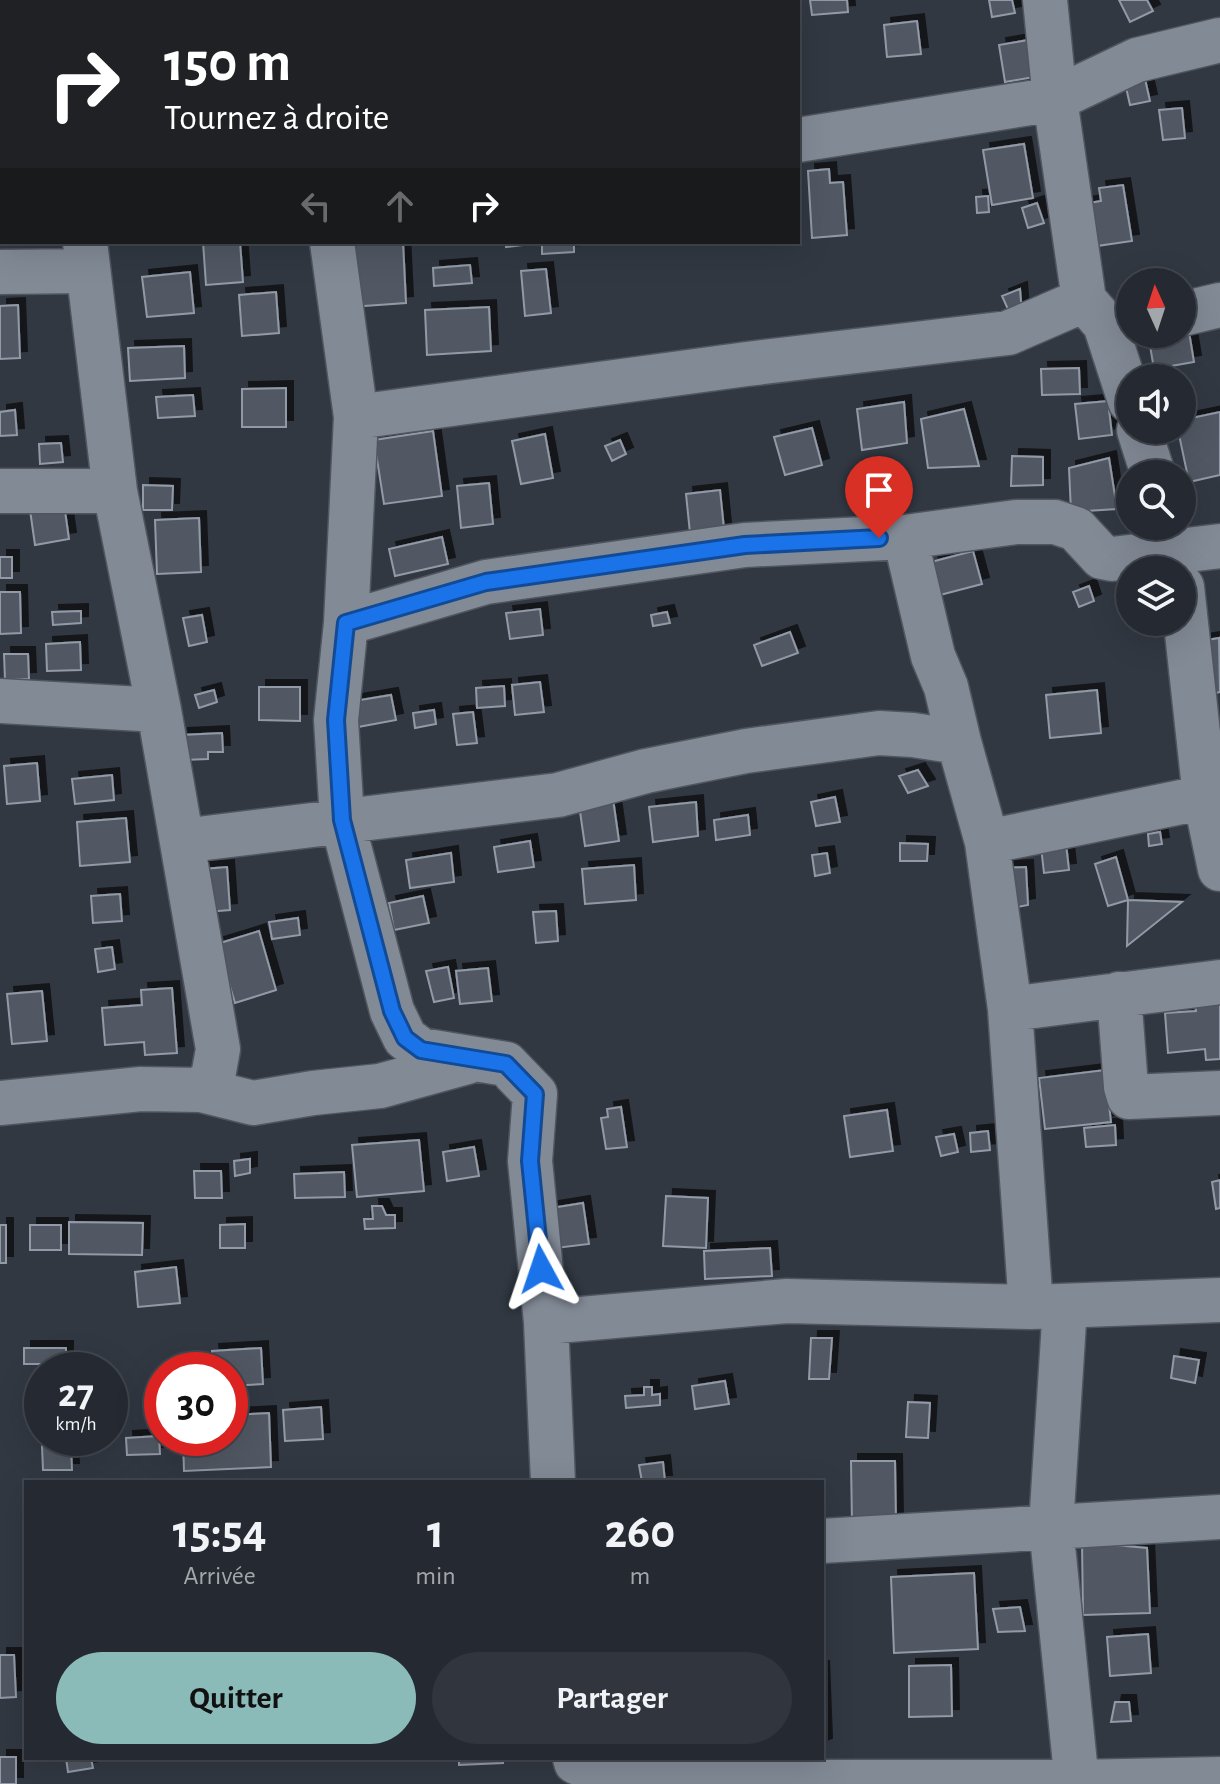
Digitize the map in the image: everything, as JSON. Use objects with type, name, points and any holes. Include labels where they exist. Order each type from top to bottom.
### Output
[{"type":"street","points":[[1045,0],[1055,99],[1120,364]]},
{"type":"street","points":[[800,140],[1055,99],[1137,60],[1220,40]]},
{"type":"street","points":[[332,244],[356,417],[346,623],[336,720],[342,820],[392,1011],[405,1038],[421,1050],[506,1064],[535,1094],[530,1161],[546,1322],[553,1480]]},
{"type":"street","points":[[0,272],[86,256],[115,491],[159,710],[218,1049],[213,1077],[201,1090]]},
{"type":"street","points":[[1196,311],[1220,305]]},
{"type":"street","points":[[356,417],[747,364],[1008,333],[1106,315]]},
{"type":"street","points":[[0,491],[115,491]]},
{"type":"street","points":[[346,623],[486,582],[745,545],[905,537],[1016,522],[1055,522],[1076,529],[1102,557],[1116,559]]},
{"type":"street","points":[[905,537],[933,656],[946,687],[987,842],[1010,1009],[1048,1307],[1051,1526],[1076,1783]]},
{"type":"street","points":[[1195,636],[1220,869]]},
{"type":"street","points":[[0,701],[159,710]]},
{"type":"street","points":[[182,841],[558,795],[646,771],[746,751],[879,733],[959,742]]},
{"type":"street","points":[[987,842],[1212,796]]},
{"type":"street","points":[[1010,1009],[1220,982]]},
{"type":"street","points":[[1119,994],[1129,1097],[1220,1093]]},
{"type":"street","points":[[0,1103],[141,1089],[201,1090],[253,1103],[380,1086],[473,1060]]},
{"type":"street","points":[[546,1322],[787,1301],[1048,1307],[1220,1300]]},
{"type":"street","points":[[824,1541],[1220,1517]]},
{"type":"street","points":[[576,1760],[608,1775],[663,1783],[1076,1783],[1220,1779]]},
{"type":"building","points":[[810,0],[847,0],[848,12],[812,15]]},
{"type":"building","points":[[989,0],[1012,0],[1015,13],[992,17]]},
{"type":"building","points":[[1119,0],[1147,0],[1153,11],[1130,22]]},
{"type":"building","points":[[917,21],[921,54],[887,57],[884,25]]},
{"type":"building","points":[[1034,39],[1040,76],[1005,82],[999,45]]},
{"type":"building","points":[[1145,79],[1150,101],[1130,105],[1125,83]]},
{"type":"building","points":[[1182,108],[1185,138],[1163,140],[1159,110]]},
{"type":"building","points":[[1024,144],[1033,198],[992,205],[983,150]]},
{"type":"building","points":[[829,169],[830,183],[843,182],[847,235],[812,238],[808,171]]},
{"type":"building","points":[[1123,185],[1132,241],[1090,247],[1083,204],[1101,201],[1099,188]]},
{"type":"building","points":[[988,196],[989,212],[977,213],[976,197]]},
{"type":"building","points":[[1037,203],[1044,223],[1028,228],[1022,208]]},
{"type":"building","points":[[203,244],[240,244],[243,282],[206,285]]},
{"type":"building","points":[[346,244],[403,244],[406,303],[350,307]]},
{"type":"building","points":[[542,244],[574,244],[574,252],[542,254]]},
{"type":"building","points":[[470,265],[472,283],[434,286],[433,268]]},
{"type":"building","points":[[546,269],[551,313],[525,316],[521,271]]},
{"type":"building","points":[[190,272],[194,313],[147,317],[142,277]]},
{"type":"building","points":[[1020,289],[1022,314],[1011,316],[1002,296]]},
{"type":"building","points":[[276,292],[279,333],[242,336],[239,295]]},
{"type":"building","points":[[18,305],[20,358],[0,359],[0,306]]},
{"type":"building","points":[[489,307],[491,351],[427,355],[425,310]]},
{"type":"building","points":[[184,346],[185,378],[130,381],[128,348]]},
{"type":"building","points":[[1150,348],[1192,348],[1194,362],[1153,364]]},
{"type":"building","points":[[1079,368],[1080,394],[1042,395],[1041,369]]},
{"type":"building","points":[[286,388],[286,427],[242,427],[242,389]]},
{"type":"building","points":[[193,395],[195,416],[158,418],[156,397]]},
{"type":"building","points":[[1108,401],[1112,435],[1079,439],[1075,404]]},
{"type":"building","points":[[904,402],[907,443],[862,450],[857,409]]},
{"type":"building","points":[[964,409],[979,466],[928,468],[921,419]]},
{"type":"building","points":[[15,410],[17,435],[0,436],[0,412]]},
{"type":"building","points":[[1220,412],[1220,475],[1196,480],[1196,460],[1184,460],[1181,444],[1196,444],[1196,417]]},
{"type":"building","points":[[812,428],[822,465],[785,475],[774,437]]},
{"type":"building","points":[[433,431],[442,496],[384,504],[374,440]]},
{"type":"building","points":[[545,434],[553,478],[521,484],[512,441]]},
{"type":"building","points":[[620,440],[626,454],[612,461],[605,446]]},
{"type":"building","points":[[61,443],[63,462],[40,464],[39,444]]},
{"type":"building","points":[[1012,456],[1043,457],[1043,485],[1011,486]]},
{"type":"building","points":[[1109,458],[1116,509],[1071,512],[1069,468]]},
{"type":"building","points":[[489,483],[493,524],[461,528],[457,486]]},
{"type":"building","points":[[143,485],[173,486],[172,510],[143,510]]},
{"type":"building","points":[[720,490],[724,529],[690,533],[686,494]]},
{"type":"building","points":[[64,504],[69,539],[35,545],[30,510]]},
{"type":"building","points":[[199,518],[201,572],[157,574],[155,520]]},
{"type":"building","points":[[442,537],[448,564],[395,576],[389,549]]},
{"type":"building","points":[[973,551],[982,584],[940,595],[931,562]]},
{"type":"building","points":[[0,557],[12,557],[12,578],[0,578]]},
{"type":"building","points":[[1089,586],[1094,601],[1079,607],[1073,592]]},
{"type":"building","points":[[0,592],[20,592],[21,633],[0,634]]},
{"type":"building","points":[[540,609],[543,635],[510,639],[506,613]]},
{"type":"building","points":[[81,611],[81,623],[53,625],[52,612]]},
{"type":"building","points":[[667,612],[670,623],[653,626],[651,615]]},
{"type":"building","points":[[202,615],[207,642],[189,646],[183,618]]},
{"type":"building","points":[[790,632],[798,653],[762,666],[754,645]]},
{"type":"building","points":[[1219,638],[1220,692],[1212,694],[1201,641]]},
{"type":"building","points":[[80,642],[81,670],[47,671],[46,644]]},
{"type":"building","points":[[4,654],[28,654],[29,679],[5,680]]},
{"type":"building","points":[[540,682],[544,712],[515,715],[512,685]]},
{"type":"building","points":[[504,686],[505,706],[477,708],[476,688]]},
{"type":"building","points":[[259,687],[300,687],[300,721],[259,720]]},
{"type":"building","points":[[214,690],[217,702],[199,708],[195,695]]},
{"type":"building","points":[[1097,690],[1101,733],[1050,738],[1046,695]]},
{"type":"building","points":[[391,695],[396,720],[358,727],[354,701]]},
{"type":"building","points":[[434,710],[436,724],[415,728],[413,713]]},
{"type":"building","points":[[473,712],[477,743],[457,745],[453,714]]},
{"type":"building","points":[[222,733],[223,752],[208,752],[208,759],[183,760],[181,735]]},
{"type":"building","points":[[37,763],[40,801],[7,804],[4,766]]},
{"type":"building","points":[[918,770],[928,786],[908,793],[899,776]]},
{"type":"building","points":[[112,775],[114,800],[75,804],[72,779]]},
{"type":"building","points":[[611,785],[619,841],[585,846],[577,791]]},
{"type":"building","points":[[835,797],[840,822],[816,826],[811,802]]},
{"type":"building","points":[[696,802],[698,836],[653,842],[649,807]]},
{"type":"building","points":[[748,815],[750,835],[716,840],[714,820]]},
{"type":"building","points":[[126,818],[130,862],[80,866],[77,822]]},
{"type":"building","points":[[1160,832],[1162,844],[1149,846],[1148,834]]},
{"type":"building","points":[[1065,835],[1069,870],[1044,873],[1040,838]]},
{"type":"building","points":[[530,841],[534,867],[498,872],[494,847]]},
{"type":"building","points":[[900,843],[928,844],[927,861],[900,861]]},
{"type":"building","points":[[451,853],[454,882],[410,888],[406,860]]},
{"type":"building","points":[[827,853],[830,873],[815,876],[812,855]]},
{"type":"building","points":[[1116,857],[1128,900],[1108,906],[1095,864]]},
{"type":"building","points":[[634,865],[636,900],[585,904],[582,869]]},
{"type":"building","points":[[227,867],[230,910],[206,912],[203,869]]},
{"type":"building","points":[[1026,867],[1028,905],[996,911],[1002,868]]},
{"type":"building","points":[[120,894],[122,921],[93,923],[91,896]]},
{"type":"building","points":[[423,896],[429,923],[394,930],[389,903]]},
{"type":"building","points":[[1128,900],[1182,902],[1127,946]]},
{"type":"building","points":[[556,911],[558,941],[536,943],[533,912]]},
{"type":"building","points":[[298,918],[300,935],[272,939],[269,922]]},
{"type":"building","points":[[259,931],[276,990],[235,1003],[217,944]]},
{"type":"building","points":[[112,947],[115,969],[98,972],[95,949]]},
{"type":"building","points":[[448,967],[454,998],[434,1002],[426,971]]},
{"type":"building","points":[[488,968],[492,1001],[460,1004],[456,971]]},
{"type":"building","points":[[172,988],[177,1053],[145,1055],[144,1042],[105,1045],[102,1008],[142,1005],[141,990]]},
{"type":"building","points":[[1220,989],[1220,1059],[1206,1060],[1205,1049],[1168,1053],[1165,1013],[1196,1011],[1193,991]]},
{"type":"building","points":[[42,991],[47,1041],[12,1044],[7,994]]},
{"type":"building","points":[[1105,1070],[1111,1122],[1045,1129],[1039,1078]]},
{"type":"building","points":[[621,1107],[627,1147],[606,1149],[601,1118],[608,1117],[607,1109]]},
{"type":"building","points":[[887,1110],[893,1151],[850,1157],[844,1116]]},
{"type":"building","points":[[1115,1125],[1116,1145],[1086,1147],[1084,1128]]},
{"type":"building","points":[[988,1131],[990,1150],[971,1152],[970,1133]]},
{"type":"building","points":[[954,1134],[958,1152],[941,1156],[936,1137]]},
{"type":"building","points":[[419,1140],[424,1191],[357,1197],[352,1145]]},
{"type":"building","points":[[474,1147],[479,1176],[447,1181],[443,1152]]},
{"type":"building","points":[[250,1159],[250,1173],[235,1176],[234,1161]]},
{"type":"building","points":[[194,1171],[221,1171],[222,1198],[195,1198]]},
{"type":"building","points":[[344,1172],[345,1197],[295,1198],[294,1174]]},
{"type":"building","points":[[1220,1180],[1220,1208],[1216,1209],[1212,1182]]},
{"type":"building","points":[[666,1196],[708,1198],[706,1248],[663,1246]]},
{"type":"building","points":[[583,1203],[589,1244],[556,1248],[551,1208]]},
{"type":"building","points":[[372,1206],[382,1206],[386,1215],[395,1215],[395,1228],[365,1229],[364,1219],[373,1219]]},
{"type":"building","points":[[69,1222],[143,1223],[142,1255],[69,1254]]},
{"type":"building","points":[[245,1224],[245,1248],[220,1248],[220,1225]]},
{"type":"building","points":[[0,1225],[6,1225],[6,1263],[0,1263]]},
{"type":"building","points":[[30,1225],[61,1225],[61,1250],[30,1250]]},
{"type":"building","points":[[770,1248],[772,1276],[705,1279],[704,1251]]},
{"type":"building","points":[[176,1267],[180,1303],[138,1307],[135,1272]]},
{"type":"building","points":[[811,1338],[832,1338],[829,1379],[809,1379]]},
{"type":"building","points":[[24,1348],[66,1348],[66,1352],[24,1352]]},
{"type":"building","points":[[261,1348],[263,1384],[248,1385],[248,1352],[212,1351]]},
{"type":"building","points":[[1174,1356],[1199,1360],[1195,1383],[1171,1378]]},
{"type":"building","points":[[725,1381],[729,1404],[695,1409],[692,1386]]},
{"type":"building","points":[[644,1387],[652,1387],[652,1395],[660,1394],[660,1405],[626,1408],[625,1396],[644,1395]]},
{"type":"building","points":[[908,1402],[930,1403],[928,1438],[906,1437]]},
{"type":"building","points":[[321,1407],[323,1439],[285,1441],[283,1410]]},
{"type":"building","points":[[269,1413],[271,1467],[184,1471],[184,1456],[248,1456],[248,1414]]},
{"type":"building","points":[[144,1437],[144,1454],[128,1455],[128,1438]]},
{"type":"building","points":[[42,1456],[71,1456],[72,1470],[43,1470]]},
{"type":"building","points":[[851,1461],[895,1461],[896,1523],[852,1524]]},
{"type":"building","points":[[663,1462],[665,1480],[642,1480],[639,1465]]},
{"type":"building","points":[[1082,1542],[1147,1548],[1150,1613],[1083,1615]]},
{"type":"building","points":[[974,1573],[978,1649],[894,1653],[891,1577]]},
{"type":"building","points":[[1020,1607],[1025,1631],[998,1632],[993,1609]]},
{"type":"building","points":[[1148,1634],[1151,1673],[1110,1676],[1107,1637]]},
{"type":"building","points":[[0,1655],[14,1655],[16,1697],[0,1698]]},
{"type":"building","points":[[951,1665],[952,1716],[909,1717],[909,1666]]},
{"type":"building","points":[[1115,1702],[1129,1702],[1131,1721],[1111,1722]]},
{"type":"building","points":[[0,1757],[16,1757],[16,1784],[0,1784]]},
{"type":"building","points":[[66,1760],[91,1760],[93,1768],[68,1772]]},
{"type":"building","points":[[459,1760],[503,1760],[503,1763],[459,1765]]},
{"type":"route","points":[[541,1269],[530,1161],[535,1094],[506,1064],[421,1050],[405,1038],[392,1011],[342,820],[336,720],[346,623],[486,582],[745,545],[879,538]]}]
